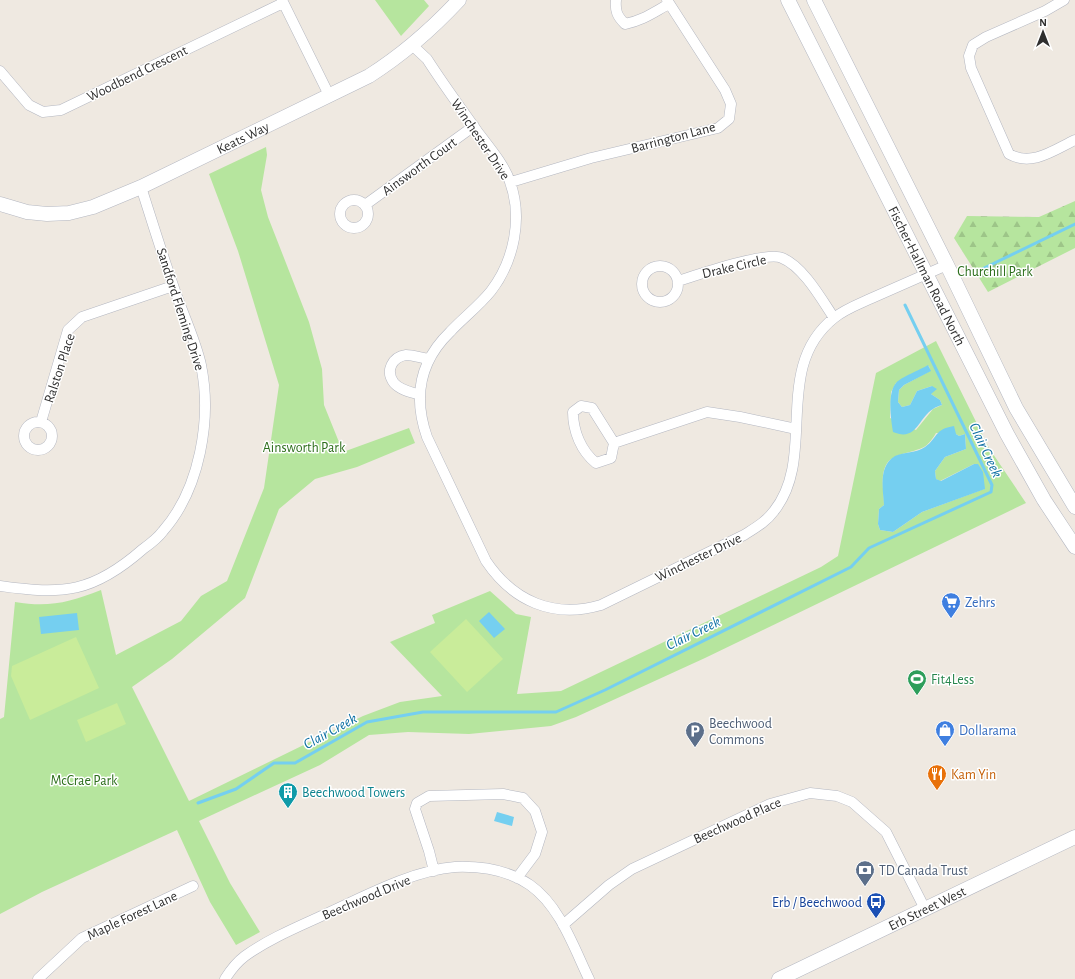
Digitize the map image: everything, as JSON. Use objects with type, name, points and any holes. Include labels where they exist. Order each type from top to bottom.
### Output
[{"type":"main road","name":"Keats Way","points":[[0,204],[27,212],[68,213],[93,206],[140,187],[369,76],[394,60],[412,45],[446,15],[459,0]]},
{"type":"main road","name":"Fischer-Hallman Road North","points":[[788,0],[1007,434],[1044,500],[1075,547]]},
{"type":"main road","name":"Fischer-Hallman Road North","points":[[814,0],[947,265],[1016,408],[1075,507]]},
{"type":"main road","name":"Erb Street West","points":[[779,979],[1075,837]]},
{"type":"street","name":"Barrington Lane","points":[[511,182],[591,158],[718,128],[729,118],[731,104],[725,90],[668,2],[649,16],[635,22],[625,24],[618,17],[615,8],[616,0]]},
{"type":"street","points":[[1064,0],[1045,11],[986,37],[973,45],[969,56],[970,68],[1010,154],[1020,159],[1031,160],[1075,140]]},
{"type":"street","name":"Woodbend Crescent","points":[[0,71],[29,105],[43,112],[61,110],[282,1],[329,95]]},
{"type":"street","name":"Winchester Drive","points":[[412,45],[427,59],[492,152],[511,182],[518,214],[514,239],[503,269],[491,291],[448,333],[428,359],[421,380],[420,395],[422,421],[427,437],[486,561],[497,578],[509,588],[537,605],[557,610],[589,608],[601,605],[744,535],[762,524],[775,510],[788,488],[792,469],[801,372],[806,352],[818,334],[834,318],[850,308],[947,265]]},
{"type":"street","name":"Ainsworth Court","points":[[365,205],[474,126]]},
{"type":"street","name":"Sandford Fleming Drive","points":[[0,586],[33,591],[57,591],[78,588],[98,581],[130,561],[163,532],[183,503],[195,469],[204,433],[206,400],[201,364],[140,187]]},
{"type":"street","name":"Drake Circle","points":[[678,280],[761,258],[781,257],[795,265],[834,318]]},
{"type":"street","name":"Ralston Place","points":[[41,422],[68,330],[82,317],[173,286]]},
{"type":"street","points":[[420,395],[401,388],[394,383],[389,374],[391,365],[396,358],[407,355],[428,359]]},
{"type":"street","points":[[581,406],[592,408],[614,443],[611,458],[596,463],[588,457],[573,425],[573,412],[581,406]]},
{"type":"street","points":[[614,443],[707,412],[740,417],[796,429]]},
{"type":"street","name":"Beechwood Place","points":[[563,925],[609,885],[632,868],[770,804],[810,793],[837,796],[852,802],[886,832],[925,909]]},
{"type":"street","points":[[434,871],[429,851],[414,809],[417,803],[429,796],[503,794],[523,798],[535,812],[542,832],[535,854],[517,878]]},
{"type":"street","name":"Beechwood Drive","points":[[225,979],[243,958],[264,944],[395,882],[454,867],[488,868],[517,878],[531,886],[542,897],[563,925],[589,979]]},
{"type":"street","name":"Maple Forest Lane","points":[[38,979],[82,938],[193,886]]},
{"type":"green space","points":[[375,0],[424,0],[429,6],[401,36]]},
{"type":"green space","points":[[266,147],[267,155],[261,190],[268,217],[309,322],[322,369],[324,405],[343,452],[409,428],[415,443],[357,467],[315,479],[279,509],[245,598],[172,659],[132,687],[189,801],[363,716],[400,702],[442,696],[390,642],[435,623],[432,615],[490,591],[516,614],[531,617],[517,694],[561,691],[821,567],[838,556],[876,373],[936,341],[989,448],[1026,503],[705,658],[576,717],[551,726],[469,734],[408,732],[369,735],[320,765],[199,821],[230,883],[260,932],[236,945],[210,902],[177,830],[42,892],[0,914],[0,719],[4,717],[15,602],[27,604],[59,603],[101,590],[116,655],[181,621],[201,596],[227,581],[264,488],[279,385],[238,251],[209,174]],"holes":[[[929,366],[930,371],[904,385],[899,390],[898,402],[902,407],[910,405],[917,391],[932,386],[931,394],[940,400],[942,405],[933,409],[916,430],[890,418],[891,392],[896,383]],[[936,433],[956,434],[959,436],[965,434],[966,449],[945,457],[935,471],[936,479],[940,481],[974,464],[984,489],[922,512],[893,532],[880,530],[878,524],[879,509],[884,505],[883,474],[886,465],[893,458],[924,447]]]},
{"type":"green space","name":"Churchill Park","points":[[1075,201],[1075,248],[988,292],[954,238],[967,216],[1039,217]]},
{"type":"green space","points":[[466,619],[503,659],[467,692],[430,652]]},
{"type":"green space","points":[[76,637],[99,688],[30,720],[11,676],[12,666]]},
{"type":"green space","points":[[117,703],[126,724],[86,742],[77,720]]},
{"type":"water","points":[[928,365],[931,371],[904,385],[899,390],[898,402],[902,407],[910,405],[917,391],[932,386],[937,389],[931,394],[940,400],[942,405],[928,413],[916,428],[907,434],[893,432],[890,407],[893,387],[902,378]]},
{"type":"water","points":[[954,426],[956,434],[959,436],[965,434],[966,449],[945,457],[935,471],[936,479],[941,481],[974,464],[978,464],[983,472],[985,489],[922,512],[893,532],[880,530],[878,524],[879,509],[884,505],[883,478],[886,466],[890,460],[895,456],[925,447],[943,429]]},
{"type":"water","points":[[489,612],[505,629],[494,638],[479,621]]},
{"type":"water","points":[[77,613],[79,630],[41,634],[39,617]]},
{"type":"water","points":[[497,812],[514,817],[512,826],[494,821]]},
{"type":"waterway","name":"Clair Creek","points":[[976,272],[1075,224]]},
{"type":"waterway","name":"Clair Creek","points":[[198,803],[236,789],[274,763],[295,763],[367,722],[423,712],[556,712],[605,690],[851,567],[869,548],[991,492],[992,485],[905,305]]},
{"type":"place","name":"Zehrs","points":[[951,619]]},
{"type":"place","name":"Fit4Less","points":[[917,696]]},
{"type":"place","name":"Dollarama","points":[[945,747]]},
{"type":"place","name":"Beechwood Commons","points":[[695,748]]},
{"type":"place","name":"Kam Yin","points":[[937,791]]},
{"type":"place","name":"Beechwood Towers","points":[[288,809]]},
{"type":"place","name":"TD Canada Trust","points":[[865,887]]},
{"type":"place","name":"Erb / Beechwood","points":[[876,919]]},
{"type":"park label","name":"Ainsworth Park","points":[[304,447]]},
{"type":"park label","name":"McCrae Park","points":[[84,780]]}]
